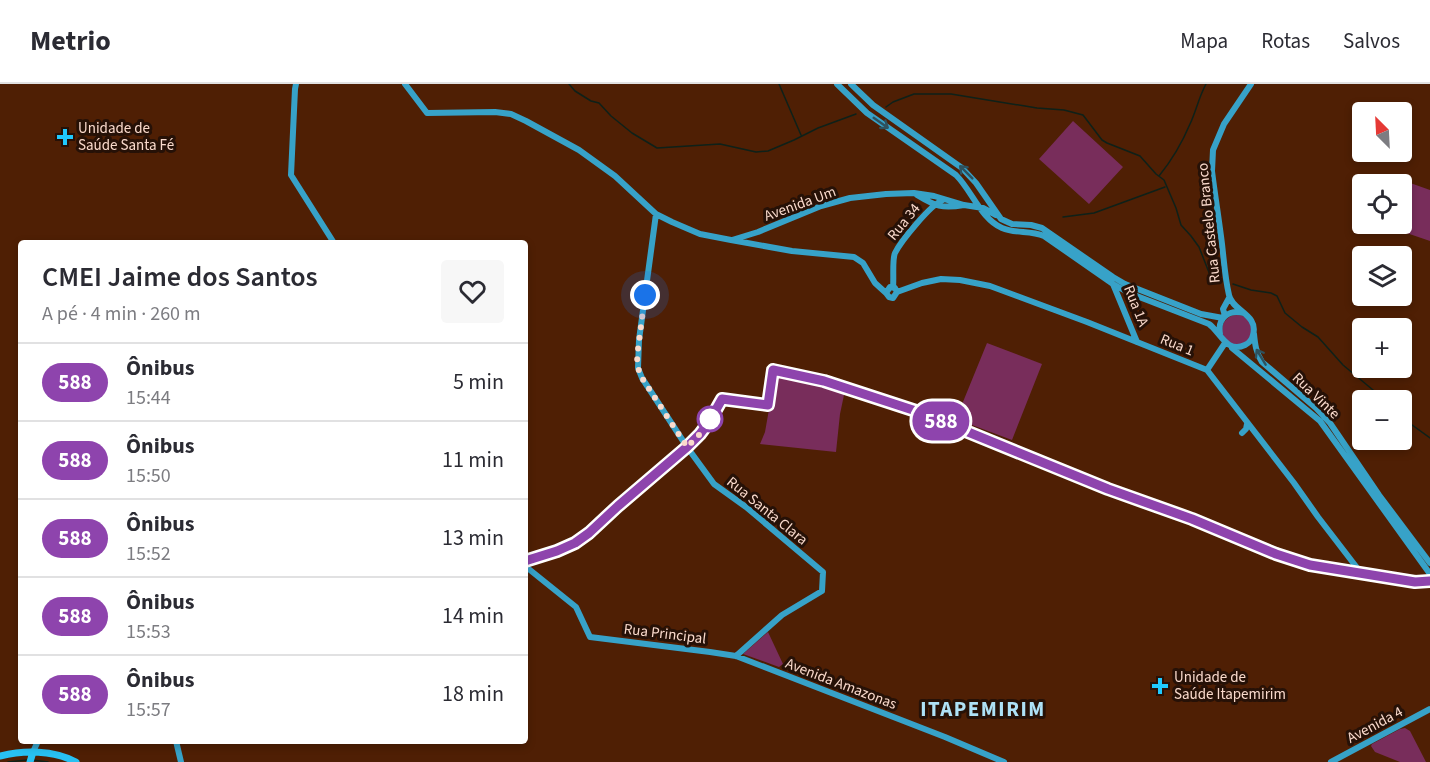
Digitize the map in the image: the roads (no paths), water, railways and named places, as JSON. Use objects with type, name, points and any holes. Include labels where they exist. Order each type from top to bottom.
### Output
[{"type":"main road","points":[[0,756],[12,753],[31,758],[69,758],[76,762]]},
{"type":"street","points":[[296,84],[291,175],[332,240]]},
{"type":"street","points":[[405,84],[427,113],[495,112],[511,114],[526,121],[579,150],[615,176],[656,214],[700,234],[731,240]]},
{"type":"street","points":[[837,84],[867,113],[956,175],[998,226],[1044,236],[1129,293],[1214,328],[1225,342],[1320,421],[1430,574]]},
{"type":"street","points":[[851,84],[873,105],[962,168],[976,183],[1001,219]]},
{"type":"street","name":"Rua Castelo Branco","points":[[1224,314],[1229,298],[1212,171],[1213,150],[1224,124],[1251,84]]},
{"type":"street","points":[[914,193],[934,205],[946,199]]},
{"type":"street","name":"Avenida Um","points":[[731,240],[758,232],[821,206],[850,198],[914,193],[981,208],[1012,224],[1042,228],[1115,282]]},
{"type":"street","name":"Avenida Um","points":[[934,205],[945,207],[964,205]]},
{"type":"street","name":"Rua 34","points":[[895,290],[893,255],[934,205]]},
{"type":"street","name":"Rua Santa Clara","points":[[656,214],[639,340],[638,368],[642,378],[714,484],[746,507],[824,572],[822,591],[782,615],[736,656]]},
{"type":"street","name":"Rua 1","points":[[731,240],[854,257],[863,263],[875,283],[891,298],[896,296],[895,290],[940,279],[960,279],[990,286],[1207,370],[1361,573]]},
{"type":"street","points":[[1115,282],[1131,286],[1201,314],[1215,316],[1231,312],[1245,314],[1254,326],[1254,333],[1247,344],[1241,347],[1225,342],[1219,331],[1224,314]]},
{"type":"street","name":"Rua 1A","points":[[1115,282],[1137,342]]},
{"type":"street","name":"Rua Castelo Branco","points":[[1229,298],[1245,314]]},
{"type":"street","name":"Rua Vinte","points":[[1254,333],[1258,355],[1263,362],[1330,423],[1379,495],[1430,563]]},
{"type":"street","points":[[1207,370],[1225,342]]},
{"type":"street","points":[[687,447],[709,422],[722,399],[768,405],[773,370],[824,381],[919,412],[1108,489],[1310,565],[1415,582],[1430,581]]},
{"type":"street","points":[[1242,433],[1247,424]]},
{"type":"street","name":"Rua Principal","points":[[528,568],[576,608],[590,637],[736,656]]},
{"type":"street","name":"Avenida Amazonas","points":[[736,656],[1004,762]]},
{"type":"street","name":"Avenida 4","points":[[1331,762],[1430,709]]},
{"type":"street","points":[[31,758],[37,744]]},
{"type":"street","points":[[177,744],[181,762]]},
{"type":"waterway","points":[[569,84],[575,91],[599,103],[632,133],[657,148],[720,144],[756,152],[768,151],[818,128],[856,114]]},
{"type":"waterway","points":[[779,84],[801,135]]},
{"type":"waterway","points":[[1159,176],[1184,138],[1206,84]]},
{"type":"waterway","points":[[886,107],[914,94],[951,94],[1037,108],[1064,110],[1083,115],[1102,140],[1140,156],[1164,180],[1181,225],[1199,247],[1210,275],[1222,281]]},
{"type":"waterway","points":[[1063,217],[1094,213],[1165,187]]},
{"type":"waterway","points":[[1233,284],[1277,296],[1285,313],[1318,337],[1343,365],[1373,390]]},
{"type":"waterway","points":[[1412,425],[1430,438]]},
{"type":"waterway","points":[[8,762],[27,760]]},
{"type":"waterway","points":[[32,760],[48,762]]},
{"type":"place","name":"Unidade de Saúde Santa Fé","points":[[65,137]]},
{"type":"place","name":"Unidade de Saúde Itapemirim","points":[[1160,686]]},
{"type":"district","name":"ITAPEMIRIM","points":[[983,709]]}]
